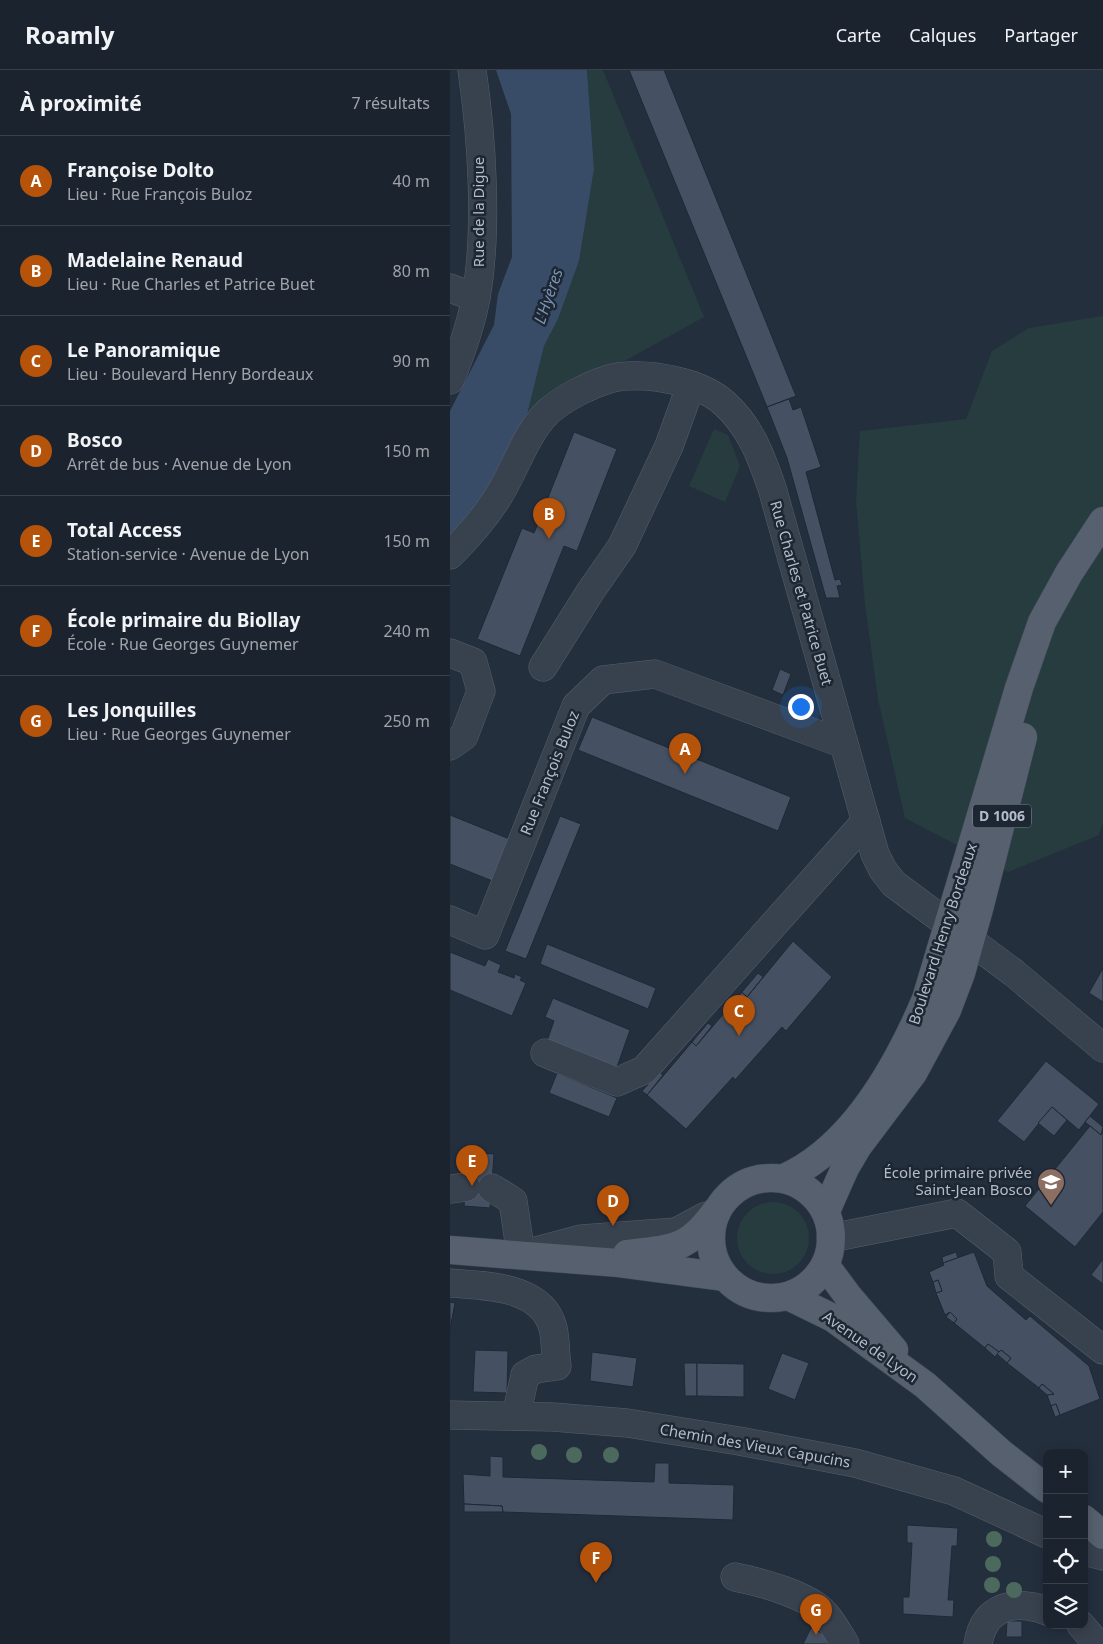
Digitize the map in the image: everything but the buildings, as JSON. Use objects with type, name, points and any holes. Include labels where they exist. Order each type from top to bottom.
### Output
[{"type":"main road","name":"Boulevard Henry Bordeaux","points":[[826,1211],[845,1168],[858,1146],[913,1073],[932,1043],[948,1010],[959,932],[997,760],[1042,622],[1069,573],[1103,521]]},
{"type":"main road","name":"Boulevard Henry Bordeaux","points":[[784,1178],[801,1171],[826,1152],[879,1088],[911,1035],[926,999],[959,932],[1057,628],[1103,554]]},
{"type":"main road","points":[[571,1259],[677,1247],[701,1232],[717,1210],[729,1194],[745,1182],[764,1178],[784,1178],[801,1185],[816,1196],[826,1211],[832,1229],[831,1248],[826,1265],[810,1285],[788,1296],[771,1298],[754,1295],[738,1288],[725,1277],[717,1265],[711,1238],[717,1210]]},
{"type":"main road","points":[[450,1250],[571,1259],[679,1270],[725,1277]]},
{"type":"main road","name":"Avenue de Lyon","points":[[826,1265],[848,1296],[925,1385]]},
{"type":"main road","name":"Avenue de Lyon","points":[[788,1296],[833,1318],[925,1385],[1001,1453],[1043,1486]]},
{"type":"main road","points":[[1088,1522],[1103,1534]]},
{"type":"street","name":"Rue de la Digue","points":[[450,380],[464,346],[476,298],[482,255],[482,197],[472,70]]},
{"type":"street","points":[[450,288],[476,298]]},
{"type":"street","name":"Rue Charles et Patrice Buet","points":[[450,555],[471,534],[497,499],[528,439],[544,417],[560,402],[600,382],[626,376],[654,377],[691,384],[723,401],[744,424],[759,452],[772,488],[875,854],[883,870],[894,884],[1014,973],[1103,1048]]},
{"type":"street","points":[[543,667],[590,592],[622,546],[670,446],[691,384]]},
{"type":"street","points":[[450,653],[473,662],[481,691],[464,736],[450,746]]},
{"type":"street","name":"Rue François Buloz","points":[[450,920],[485,935],[576,706],[603,680],[655,674],[844,744]]},
{"type":"street","points":[[545,1053],[617,1082],[644,1070],[866,821]]},
{"type":"street","points":[[469,1188],[513,1201],[521,1255],[581,1239],[676,1232],[717,1210]]},
{"type":"street","points":[[831,1238],[957,1213],[1007,1252],[1009,1276],[1103,1350]]},
{"type":"street","points":[[450,1283],[508,1289],[527,1296],[542,1309],[553,1326],[557,1366],[536,1369],[524,1375],[516,1416]]},
{"type":"street","name":"Chemin des Vieux Capucins","points":[[450,1415],[516,1416],[627,1423],[739,1441],[854,1464],[954,1491],[1043,1532]]},
{"type":"street","points":[[1088,1552],[1103,1556]]},
{"type":"street","points":[[735,1577],[760,1582],[793,1594],[824,1613],[845,1644]]},
{"type":"street","points":[[978,1644],[980,1635],[989,1618],[999,1608],[1015,1606],[1043,1610]]},
{"type":"street","points":[[1088,1627],[1103,1633]]},
{"type":"street","points":[[1085,1629],[1097,1644]]},
{"type":"green space","points":[[587,70],[603,70],[704,317],[527,415],[544,346],[558,319],[579,261],[594,169]]},
{"type":"green space","points":[[1103,316],[1103,824],[1099,835],[1008,872],[905,818],[878,699],[865,604],[856,500],[860,431],[966,419],[992,351],[1029,328]]},
{"type":"green space","points":[[714,429],[728,435],[740,466],[725,502],[689,486]]},
{"type":"green space","points":[[773,1202],[787,1205],[799,1212],[806,1224],[809,1238],[806,1252],[799,1264],[787,1271],[773,1274],[759,1271],[747,1264],[740,1252],[737,1238],[740,1224],[747,1212],[759,1205]]},
{"type":"water","name":"L'Hyères","points":[[496,70],[587,70],[594,169],[579,261],[558,319],[544,346],[527,415],[498,481],[450,542],[450,411],[494,325],[498,294],[512,257],[511,114]]},
{"type":"place","name":"Madelaine Renaud","points":[[549,539]]},
{"type":"place","name":"Françoise Dolto","points":[[685,774]]},
{"type":"place","name":"Le Panoramique","points":[[739,1036]]},
{"type":"place","name":"Total Access","points":[[472,1186]]},
{"type":"place","name":"École primaire privée Saint-Jean Bosco","points":[[1051,1206]]},
{"type":"place","name":"Bosco","points":[[613,1226]]},
{"type":"place","name":"École primaire du Biollay","points":[[596,1583]]},
{"type":"place","name":"Les Jonquilles","points":[[816,1635]]}]
